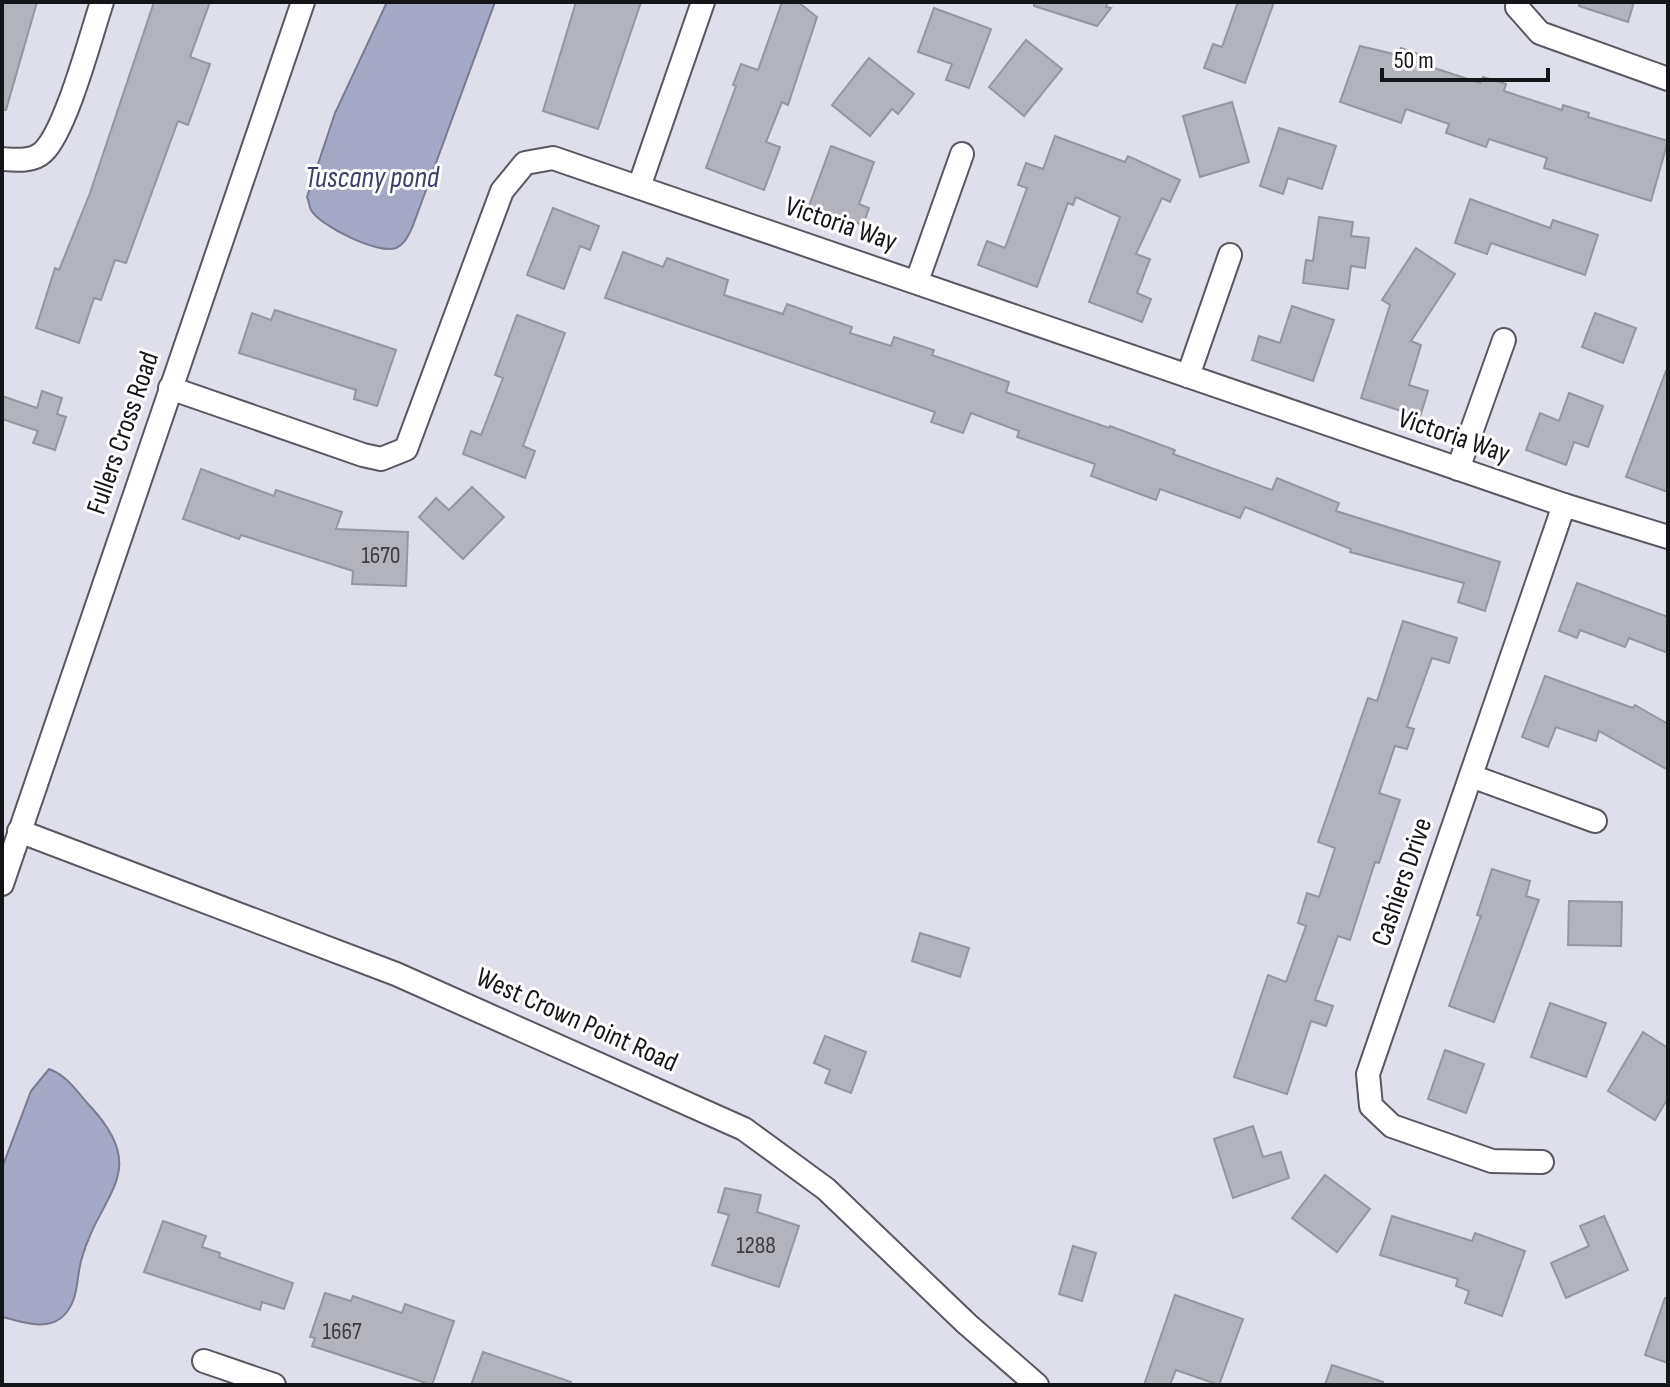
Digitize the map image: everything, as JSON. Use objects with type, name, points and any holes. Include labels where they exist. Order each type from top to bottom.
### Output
[{"type":"street","points":[[2,159],[22,161],[42,153],[56,134],[102,2]]},
{"type":"street","name":"Fullers Cross Road","points":[[2,884],[303,2]]},
{"type":"street","points":[[639,187],[703,2]]},
{"type":"street","points":[[1518,2],[1517,7],[1540,33],[1668,79]]},
{"type":"street","points":[[917,281],[962,154]]},
{"type":"street","name":"Victoria Way","points":[[170,388],[363,455],[381,459],[406,449],[502,191],[525,163],[553,158],[1458,469],[1668,537]]},
{"type":"street","points":[[1188,376],[1230,255]]},
{"type":"street","points":[[1458,469],[1504,340]]},
{"type":"street","name":"Cashiers Drive","points":[[1542,1162],[1492,1161],[1392,1126],[1371,1106],[1368,1074],[1564,505]]},
{"type":"street","points":[[1471,776],[1595,821]]},
{"type":"street","name":"West Crown Point Road","points":[[19,831],[396,974],[744,1129],[826,1189],[967,1324],[1037,1385]]},
{"type":"street","points":[[204,1361],[274,1385]]},
{"type":"water","name":"Tuscany pond","points":[[387,2],[495,2],[412,228],[402,244],[388,249],[350,238],[326,224],[311,210],[307,197],[335,113]]},
{"type":"water","points":[[49,1069],[72,1085],[108,1129],[117,1149],[119,1167],[116,1183],[81,1261],[71,1305],[61,1318],[40,1324],[2,1317],[2,1168],[31,1091]]},
{"type":"building","points":[[2,2],[37,2],[6,110],[2,110]]},
{"type":"building","points":[[154,2],[210,2],[190,57],[210,64],[188,125],[178,121],[126,263],[115,260],[101,300],[94,298],[79,343],[36,328],[55,268],[59,270],[90,193]]},
{"type":"building","points":[[576,2],[641,2],[598,129],[543,111]]},
{"type":"building","points":[[782,2],[798,2],[817,17],[788,105],[782,102],[766,142],[780,147],[764,190],[706,168],[741,64],[758,70]]},
{"type":"building","points":[[1034,2],[1108,2],[1106,7],[1111,8],[1097,26],[1034,6]]},
{"type":"building","points":[[1238,2],[1274,2],[1245,83],[1204,68],[1213,44],[1222,47]]},
{"type":"building","points":[[1580,2],[1634,2],[1628,22],[1579,6]]},
{"type":"building","points":[[934,8],[991,29],[969,88],[946,80],[952,64],[918,52]]},
{"type":"building","points":[[1026,40],[1062,69],[1024,116],[989,87]]},
{"type":"building","points":[[1360,46],[1398,55],[1401,48],[1424,56],[1422,64],[1480,83],[1483,77],[1506,84],[1504,91],[1562,110],[1563,105],[1589,113],[1588,117],[1668,141],[1651,201],[1544,168],[1547,158],[1489,139],[1486,147],[1446,133],[1449,124],[1406,109],[1401,123],[1340,102]]},
{"type":"building","points":[[869,58],[914,94],[898,114],[892,109],[870,136],[832,105]]},
{"type":"building","points":[[1232,102],[1249,162],[1200,177],[1183,116]]},
{"type":"building","points":[[1279,128],[1336,146],[1322,189],[1288,178],[1283,194],[1260,186]]},
{"type":"building","points":[[1055,136],[1125,162],[1128,156],[1180,180],[1170,202],[1162,198],[1136,254],[1150,259],[1137,293],[1151,299],[1142,322],[1089,302],[1120,217],[1076,197],[1073,205],[1068,203],[1037,287],[978,265],[987,241],[1005,248],[1027,188],[1018,185],[1026,163],[1043,169]]},
{"type":"building","points":[[831,146],[874,162],[859,204],[869,208],[863,225],[809,206]]},
{"type":"building","points":[[1470,199],[1550,228],[1553,220],[1598,235],[1585,275],[1491,243],[1487,254],[1455,243]]},
{"type":"building","points":[[553,208],[599,226],[590,250],[580,246],[564,289],[527,275]]},
{"type":"building","points":[[1319,217],[1353,222],[1351,236],[1369,238],[1365,268],[1351,266],[1348,289],[1303,283],[1306,260],[1313,261]]},
{"type":"building","points":[[1416,248],[1455,274],[1411,341],[1421,345],[1409,385],[1428,391],[1420,417],[1361,398],[1390,305],[1382,300]]},
{"type":"building","points":[[623,252],[663,267],[667,258],[728,280],[724,295],[783,314],[787,304],[852,327],[850,333],[891,346],[894,337],[934,350],[932,355],[1009,382],[1006,392],[1110,426],[1175,450],[1173,454],[1272,490],[1277,478],[1339,503],[1336,511],[1500,562],[1485,611],[1458,602],[1464,583],[1350,552],[1351,549],[1245,507],[1240,518],[1160,489],[1156,500],[1091,476],[1095,464],[1017,437],[1019,431],[971,413],[963,433],[931,422],[935,412],[605,298]]},
{"type":"building","points":[[1292,306],[1334,320],[1313,381],[1252,360],[1259,336],[1280,343]]},
{"type":"building","points":[[275,310],[396,350],[377,406],[354,399],[356,390],[239,353],[252,313],[271,320]]},
{"type":"building","points":[[1595,313],[1636,328],[1623,363],[1582,347]]},
{"type":"building","points":[[517,315],[565,333],[523,446],[535,451],[525,478],[463,454],[471,431],[481,435],[503,378],[495,375]]},
{"type":"building","points":[[1668,371],[1668,492],[1626,477]]},
{"type":"building","points":[[42,391],[62,398],[57,414],[66,417],[55,450],[33,443],[38,431],[2,419],[2,396],[37,408]]},
{"type":"building","points":[[1569,393],[1603,406],[1588,447],[1574,442],[1566,465],[1526,450],[1540,413],[1559,421]]},
{"type":"building","points":[[201,469],[274,496],[276,490],[342,512],[336,529],[408,532],[406,586],[352,584],[353,571],[241,535],[239,539],[183,519]]},
{"type":"building","points":[[472,487],[504,517],[463,559],[419,517],[436,498],[449,510]]},
{"type":"building","points":[[1577,583],[1668,617],[1668,653],[1629,638],[1625,647],[1580,630],[1577,638],[1559,631]]},
{"type":"building","points":[[1403,621],[1457,638],[1449,663],[1432,658],[1407,727],[1414,729],[1407,749],[1395,746],[1379,793],[1400,800],[1379,863],[1375,862],[1350,940],[1338,936],[1315,1000],[1333,1006],[1326,1026],[1311,1021],[1287,1094],[1234,1077],[1268,975],[1286,982],[1306,926],[1298,923],[1307,893],[1319,897],[1335,848],[1318,842],[1368,698],[1377,701]]},
{"type":"building","points":[[1545,676],[1633,708],[1635,705],[1668,724],[1668,770],[1599,731],[1596,741],[1556,727],[1548,747],[1522,737]]},
{"type":"building","points":[[1492,869],[1530,881],[1526,896],[1539,900],[1494,1022],[1449,1006],[1481,916],[1477,915]]},
{"type":"building","points":[[1569,901],[1622,902],[1621,946],[1568,945]]},
{"type":"building","points":[[920,933],[969,948],[960,977],[912,961]]},
{"type":"building","points":[[1550,1003],[1606,1023],[1586,1077],[1531,1057]]},
{"type":"building","points":[[1643,1032],[1668,1048],[1668,1098],[1655,1120],[1608,1091]]},
{"type":"building","points":[[825,1036],[866,1052],[851,1093],[825,1083],[830,1070],[814,1063]]},
{"type":"building","points":[[1445,1050],[1484,1064],[1466,1113],[1428,1099]]},
{"type":"building","points":[[1253,1126],[1263,1157],[1281,1152],[1289,1178],[1233,1198],[1214,1139]]},
{"type":"building","points":[[1325,1175],[1370,1209],[1337,1252],[1292,1218]]},
{"type":"building","points":[[725,1188],[761,1195],[757,1212],[799,1226],[779,1287],[712,1265],[729,1215],[718,1212]]},
{"type":"building","points":[[1392,1216],[1472,1241],[1475,1233],[1525,1251],[1502,1316],[1465,1303],[1469,1291],[1456,1286],[1458,1279],[1380,1255]]},
{"type":"building","points":[[1604,1216],[1628,1270],[1566,1298],[1551,1263],[1589,1246],[1580,1226]]},
{"type":"building","points":[[163,1221],[206,1236],[202,1247],[220,1253],[219,1257],[293,1283],[284,1309],[262,1302],[260,1310],[144,1272]]},
{"type":"building","points":[[1073,1246],[1096,1253],[1082,1301],[1059,1294]]},
{"type":"building","points":[[325,1293],[351,1301],[353,1296],[402,1313],[405,1304],[454,1321],[432,1385],[312,1346],[315,1338],[310,1337]]},
{"type":"building","points":[[1175,1295],[1243,1319],[1219,1385],[1176,1370],[1170,1385],[1144,1385]]},
{"type":"building","points":[[1665,1298],[1668,1298],[1668,1363],[1645,1355]]},
{"type":"building","points":[[483,1352],[571,1382],[571,1385],[471,1385]]},
{"type":"building","points":[[1332,1365],[1383,1382],[1382,1385],[1325,1385]]}]
